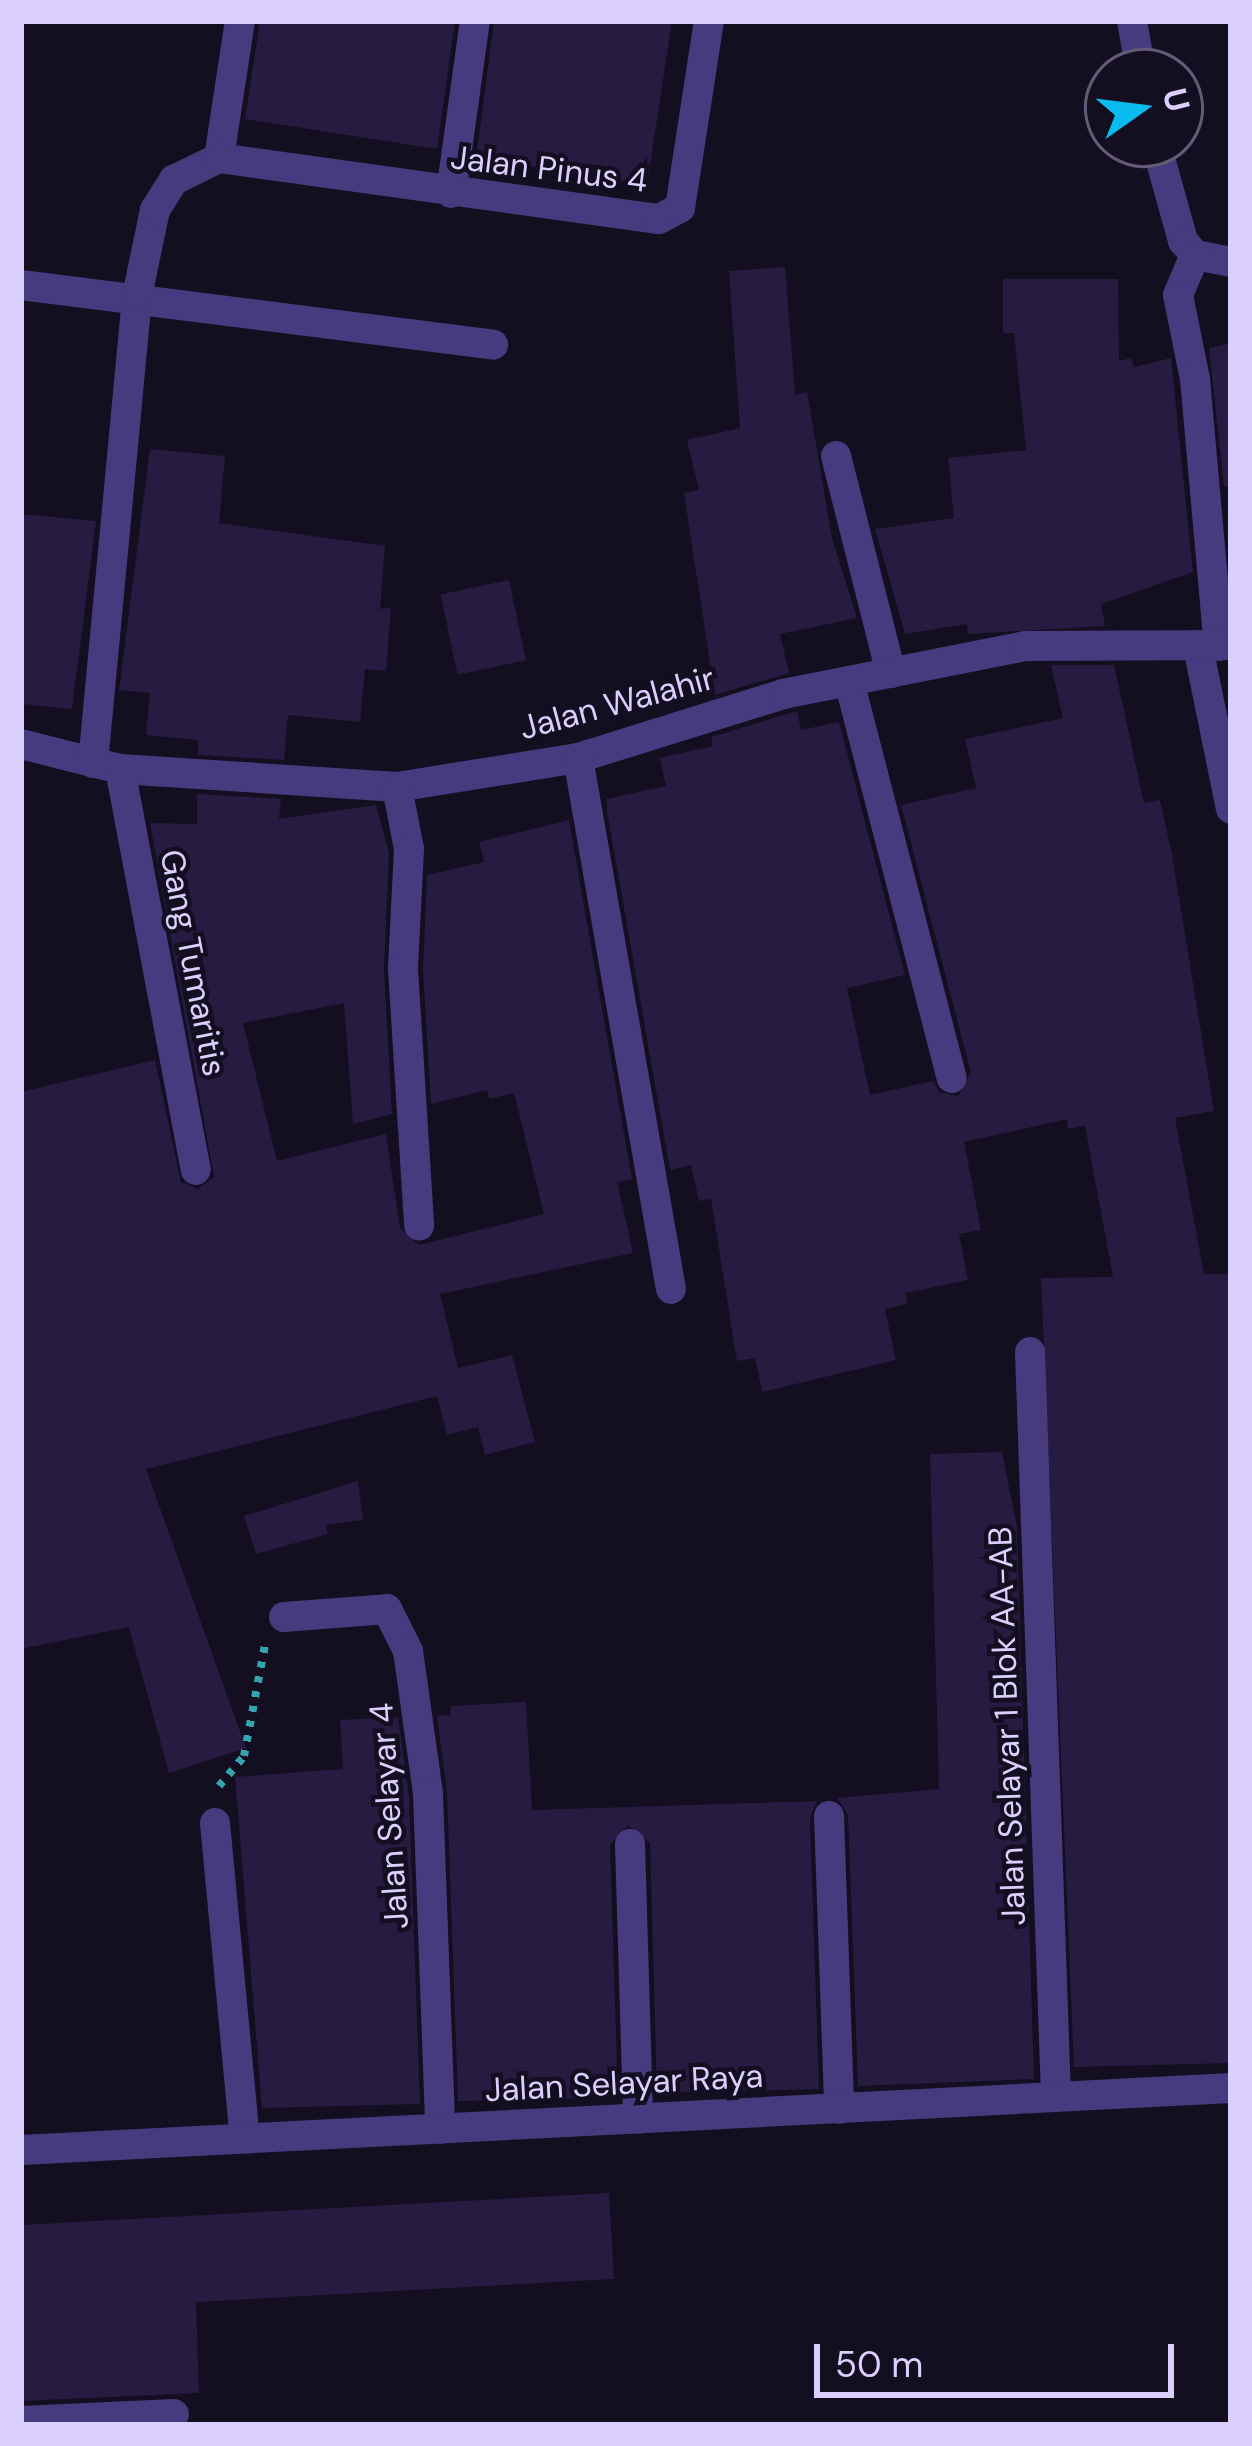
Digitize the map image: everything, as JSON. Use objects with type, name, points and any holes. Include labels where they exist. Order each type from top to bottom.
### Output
[{"type":"street","points":[[219,158],[240,21]]},
{"type":"street","points":[[451,193],[475,21]]},
{"type":"street","name":"Jalan Pinus 4","points":[[219,158],[659,219],[680,208],[709,21]]},
{"type":"street","name":"Gang Tumaritis","points":[[196,1170],[107,766],[137,296],[155,210],[174,180],[219,158]]},
{"type":"street","points":[[1163,168],[1183,241],[1195,255],[1231,262]]},
{"type":"street","points":[[1195,255],[1178,295],[1196,379],[1231,808]]},
{"type":"street","points":[[21,285],[137,296],[493,345]]},
{"type":"street","points":[[836,456],[891,673]]},
{"type":"street","name":"Jalan Walahir","points":[[21,744],[107,766],[397,787],[578,758],[849,681],[1026,646],[1216,646]]},
{"type":"street","points":[[849,681],[952,1078]]},
{"type":"street","points":[[578,758],[671,1289]]},
{"type":"street","points":[[397,787],[409,849],[403,969],[418,1226]]},
{"type":"street","name":"Jalan Selayar 1 Blok AA-AB","points":[[1030,1352],[1056,2097]]},
{"type":"street","name":"Jalan Selayar 4","points":[[284,1617],[387,1609],[408,1651],[428,1794],[440,2129]]},
{"type":"street","points":[[829,1816],[839,2109]]},
{"type":"street","points":[[215,1823],[245,2139]]},
{"type":"street","points":[[630,1844],[638,2119]]},
{"type":"street","name":"Jalan Selayar Raya","points":[[21,2150],[1231,2088]]},
{"type":"street","points":[[21,2421],[174,2414]]},
{"type":"path","points":[[215,1823],[223,1775],[244,1756],[268,1629],[284,1617]]},
{"type":"building","points":[[260,21],[455,21],[437,149],[245,119]]},
{"type":"building","points":[[494,21],[672,21],[647,185],[476,158]]},
{"type":"building","points":[[785,267],[795,395],[807,392],[832,538],[857,618],[780,634],[789,673],[715,695],[684,493],[699,490],[687,440],[740,428],[729,271]]},
{"type":"building","points":[[1003,279],[1118,279],[1119,361],[1131,358],[1134,367],[1171,358],[1193,572],[1101,604],[1105,626],[968,634],[967,624],[905,634],[875,529],[954,518],[948,458],[1026,450],[1014,333],[1003,333]]},
{"type":"building","points":[[1231,343],[1231,486],[1224,487],[1209,348]]},
{"type":"building","points":[[150,449],[225,456],[219,523],[385,546],[380,609],[391,607],[386,671],[365,669],[360,722],[288,715],[284,760],[198,755],[198,740],[146,735],[150,693],[119,690]]},
{"type":"building","points":[[21,514],[96,521],[72,709],[21,704]]},
{"type":"building","points":[[509,580],[526,660],[458,675],[441,595]]},
{"type":"building","points":[[1051,665],[1114,665],[1144,803],[1160,800],[1214,1111],[1175,1118],[1204,1274],[1231,1274],[1231,2063],[1074,2067],[1041,1278],[1113,1277],[1085,1126],[1068,1129],[1067,1119],[964,1142],[981,1230],[959,1234],[968,1280],[905,1293],[907,1304],[885,1309],[896,1360],[762,1392],[755,1358],[737,1361],[711,1199],[699,1201],[691,1165],[670,1170],[607,811],[607,799],[666,786],[660,758],[713,746],[711,737],[797,711],[801,730],[839,722],[905,975],[847,988],[870,1095],[933,1081],[939,1092],[958,1096],[971,1073],[901,805],[976,788],[965,739],[1063,718]]},
{"type":"building","points":[[197,794],[281,799],[279,819],[376,805],[389,853],[384,970],[392,1114],[353,1124],[344,1003],[243,1023],[277,1161],[386,1134],[400,1228],[419,1245],[544,1214],[514,1093],[489,1099],[487,1090],[431,1104],[423,969],[427,875],[484,862],[479,842],[569,820],[632,1179],[617,1182],[633,1253],[440,1294],[458,1368],[512,1355],[535,1442],[485,1455],[478,1427],[447,1435],[437,1396],[146,1469],[246,1748],[169,1773],[129,1627],[21,1649],[21,1092],[155,1060],[181,1182],[198,1189],[214,1177],[150,823],[197,824]]},
{"type":"building","points":[[1002,1452],[1017,1527],[1034,2079],[858,2086],[848,1815],[837,1798],[939,1789],[930,1454]]},
{"type":"building","points":[[358,1481],[363,1520],[326,1525],[328,1534],[256,1554],[244,1516]]},
{"type":"building","points":[[526,1702],[532,1810],[817,1801],[810,1817],[819,2089],[657,2093],[650,1843],[628,1825],[610,1845],[618,2097],[458,2101],[447,1793],[437,1716],[451,1715],[450,1706]]},
{"type":"building","points":[[398,1717],[409,1796],[420,2104],[262,2108],[235,1777],[343,1769],[340,1720]]},
{"type":"building","points":[[609,2193],[614,2279],[196,2302],[199,2393],[21,2401],[21,2225]]}]
